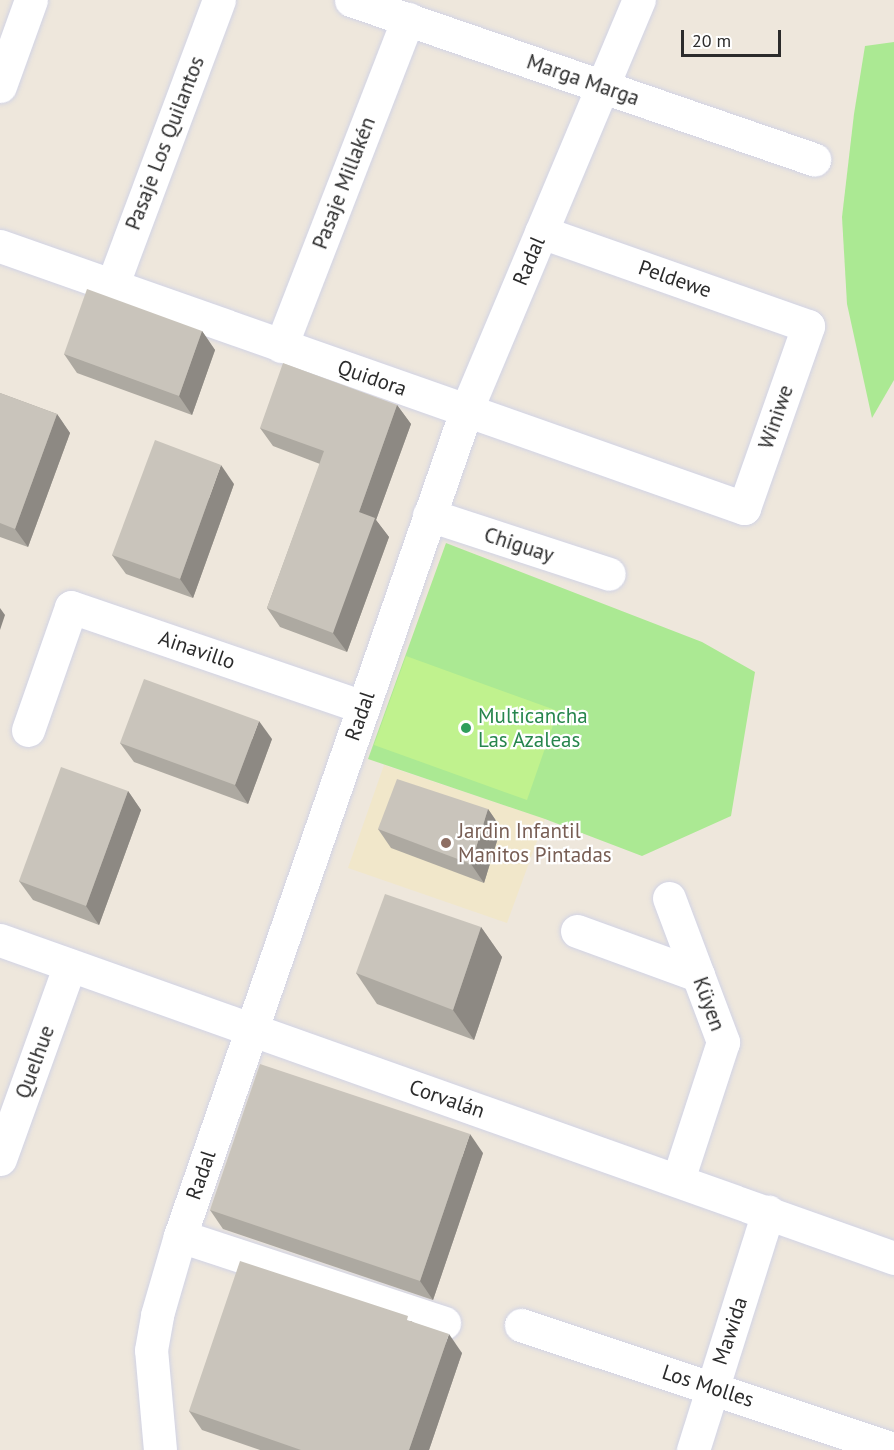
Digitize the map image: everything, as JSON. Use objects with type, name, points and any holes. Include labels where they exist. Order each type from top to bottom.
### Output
[{"type":"street","points":[[0,86],[31,0]]},
{"type":"street","name":"Pasaje Los Quilantos","points":[[112,286],[219,0]]},
{"type":"street","name":"Marga Marga","points":[[351,0],[814,159]]},
{"type":"street","name":"Radal","points":[[160,1450],[151,1350],[157,1315],[180,1236],[466,411],[639,0]]},
{"type":"street","name":"Pasaje Millakén","points":[[281,346],[408,19]]},
{"type":"street","name":"Peldewe","points":[[542,232],[808,326]]},
{"type":"street","name":"Quidora","points":[[0,246],[744,508]]},
{"type":"street","name":"Winiwe","points":[[744,508],[808,326]]},
{"type":"street","name":"Chiguay","points":[[429,515],[609,574]]},
{"type":"street","name":"Ainavillo","points":[[28,730],[72,607],[363,706]]},
{"type":"street","name":"Küyen","points":[[669,898],[723,1042],[678,1180]]},
{"type":"street","points":[[577,931],[698,975]]},
{"type":"street","name":"Corvalán","points":[[0,940],[894,1258]]},
{"type":"street","name":"Quelhue","points":[[0,1159],[70,965]]},
{"type":"street","name":"Mawida","points":[[693,1450],[768,1212]]},
{"type":"street","points":[[180,1236],[444,1323]]},
{"type":"street","name":"Los Molles","points":[[521,1325],[894,1449]]},
{"type":"shaded area","name":"Jardin Infantil Manitos Pintadas","points":[[384,765],[545,819],[507,923],[348,868]]},
{"type":"green space","points":[[894,42],[894,380],[872,418],[847,304],[842,217],[854,114],[865,46]]},
{"type":"green space","points":[[446,543],[702,642],[755,672],[731,816],[642,856],[545,819],[368,759]]},
{"type":"green space","name":"Multicancha Las Azaleas","points":[[406,656],[558,711],[527,800],[374,745]]},
{"type":"building","points":[[87,289],[202,331],[179,396],[64,354]]},
{"type":"building","points":[[283,363],[397,405],[359,512],[375,518],[333,633],[267,608],[324,451],[260,428]]},
{"type":"building","points":[[0,393],[57,414],[15,529],[0,523]]},
{"type":"building","points":[[155,440],[221,465],[180,579],[112,555]]},
{"type":"building","points":[[144,679],[259,721],[235,785],[120,743]]},
{"type":"building","points":[[61,767],[128,791],[86,906],[19,881]]},
{"type":"building","points":[[397,779],[488,809],[471,864],[378,829]]},
{"type":"building","points":[[385,894],[481,927],[453,1010],[356,973]]},
{"type":"building","points":[[260,1064],[470,1134],[420,1281],[210,1210]]},
{"type":"building","points":[[240,1261],[408,1316],[407,1320],[449,1334],[409,1450],[301,1450],[189,1411]]},
{"type":"place","name":"Multicancha Las Azaleas","points":[[466,728]]},
{"type":"place","name":"Jardin Infantil Manitos Pintadas","points":[[446,843]]}]
